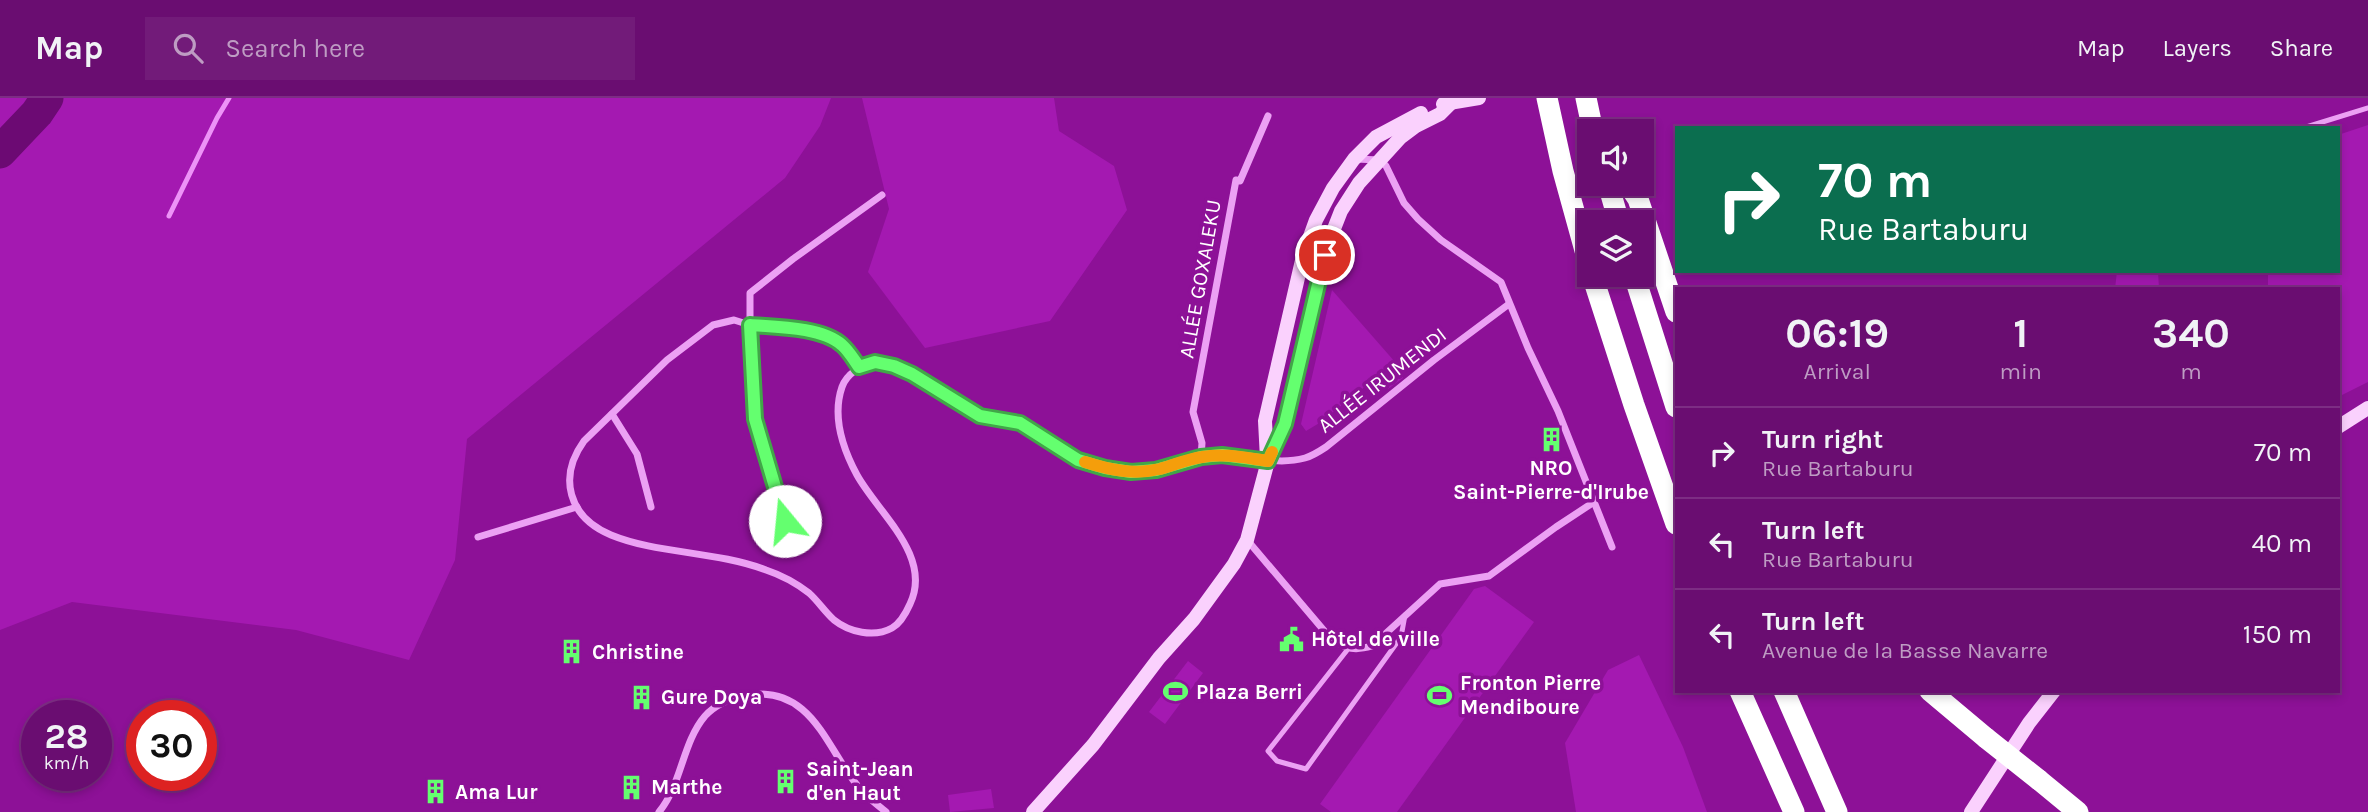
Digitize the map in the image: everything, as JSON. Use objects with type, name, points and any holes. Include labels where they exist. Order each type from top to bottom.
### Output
[{"type":"highway","points":[[1547,98],[1577,221]]},
{"type":"highway","points":[[1586,98],[1591,119]]},
{"type":"highway","points":[[1636,196],[1675,309]]},
{"type":"highway","points":[[1596,287],[1675,521]]},
{"type":"highway","points":[[1638,287],[1675,404]]},
{"type":"highway","points":[[1741,693],[1794,812]]},
{"type":"highway","points":[[1785,693],[1837,812]]},
{"type":"highway","points":[[1932,693],[2078,812]]},
{"type":"street","points":[[1033,812],[1093,745],[1158,658],[1194,619],[1234,564],[1247,540],[1268,461],[1285,424],[1330,239],[1341,211],[1359,183],[1400,138],[1433,112],[1438,104],[1479,98]]},
{"type":"street","points":[[1268,461],[1265,421],[1303,256],[1316,220],[1333,188],[1354,159],[1376,137],[1433,112]]},
{"type":"street","name":"ALLÉE GOXALEKU","points":[[1201,457],[1202,443],[1193,412],[1236,180],[1240,181],[1268,116]]},
{"type":"street","points":[[1354,159],[1380,160],[1386,166],[1404,204],[1441,240],[1501,282],[1558,411],[1612,547]]},
{"type":"street","points":[[785,521],[755,419],[750,293],[793,258],[882,195]]},
{"type":"street","name":"ALLÉE IRUMENDI","points":[[859,367],[875,362],[894,366],[912,374],[980,416],[1020,423],[1078,460],[1105,468],[1131,472],[1156,470],[1201,457],[1222,455],[1268,461],[1307,458],[1326,447],[1509,304]]},
{"type":"street","points":[[734,320],[750,325],[800,330],[827,337],[842,344],[859,367],[844,381],[838,400],[838,423],[858,476],[898,531],[912,561],[914,596],[904,616],[893,628],[880,632],[856,631],[833,619],[811,595],[796,584],[768,570],[739,561],[610,535],[585,518],[576,507],[569,484],[571,466],[584,441],[667,360],[713,325],[734,320]]},
{"type":"street","points":[[2340,426],[2368,408]]},
{"type":"street","points":[[612,414],[636,454],[651,507]]},
{"type":"street","points":[[1247,540],[1332,640],[1348,649],[1359,650],[1372,646],[1440,584],[1489,576],[1594,502]]},
{"type":"street","points":[[478,537],[576,507]]},
{"type":"street","points":[[1971,812],[2029,723],[2052,693]]},
{"type":"street","points":[[659,812],[672,792],[704,718],[713,708],[724,702],[754,694],[784,699],[807,713],[826,735],[861,791],[886,812]]},
{"type":"lane","points":[[2310,126],[2368,108]]},
{"type":"lane","points":[[1348,649],[1268,751],[1277,761],[1306,769],[1401,637],[1405,615]]},
{"type":"shaded area","points":[[0,98],[831,98],[820,126],[785,178],[467,439],[455,560],[409,660],[296,630],[72,602],[0,630]]},
{"type":"shaded area","points":[[862,98],[1054,98],[1059,131],[1114,166],[1127,210],[1050,321],[925,348],[868,272],[889,209]]},
{"type":"shaded area","points":[[2368,125],[2368,382],[2340,396],[2340,287],[2268,287],[2268,273],[2340,273],[2340,134]]},
{"type":"shaded area","points":[[2117,273],[2158,273],[2159,287],[2115,287]]},
{"type":"shaded area","points":[[1332,290],[1402,370],[1403,378],[1388,389],[1387,369],[1306,431],[1301,424]]},
{"type":"shaded area","name":"Fronton Pierre Mendiboure","points":[[1485,586],[1534,622],[1397,812],[1331,812],[1320,804],[1474,589]]},
{"type":"shaded area","points":[[1639,655],[1683,747],[1707,812],[1576,812],[1565,743],[1608,670]]},
{"type":"shaded area","name":"Plaza Berri","points":[[1188,661],[1203,673],[1165,724],[1149,712]]},
{"type":"shaded area","points":[[991,789],[994,808],[950,812],[948,795]]},
{"type":"waterway","points":[[0,152],[37,113],[47,98]]},
{"type":"waterway","points":[[169,216],[229,98]]},
{"type":"slow traffic","points":[[1085,462],[1131,472],[1156,470],[1201,457],[1222,455],[1268,461],[1272,452]]},
{"type":"place","name":"NRO Saint-Pierre-d'Irube","points":[[1551,439]]},
{"type":"place","name":"Hôtel de ville","points":[[1291,639]]},
{"type":"place","name":"Christine","points":[[572,652]]},
{"type":"place","name":"Plaza Berri","points":[[1176,692]]},
{"type":"place","name":"Fronton Pierre Mendiboure","points":[[1440,695]]},
{"type":"place","name":"Gure Doya","points":[[641,697]]},
{"type":"place","name":"Saint-Jean d'en Haut","points":[[786,781]]},
{"type":"place","name":"Marthe","points":[[631,787]]},
{"type":"place","name":"Ama Lur","points":[[435,792]]},
{"type":"route","points":[[785,521],[755,419],[750,325],[800,330],[827,337],[842,344],[859,367],[875,362],[894,366],[912,374],[980,416],[1020,423],[1078,460],[1105,468],[1131,472],[1156,470],[1201,457],[1222,455],[1268,461],[1285,424],[1325,255]]}]
